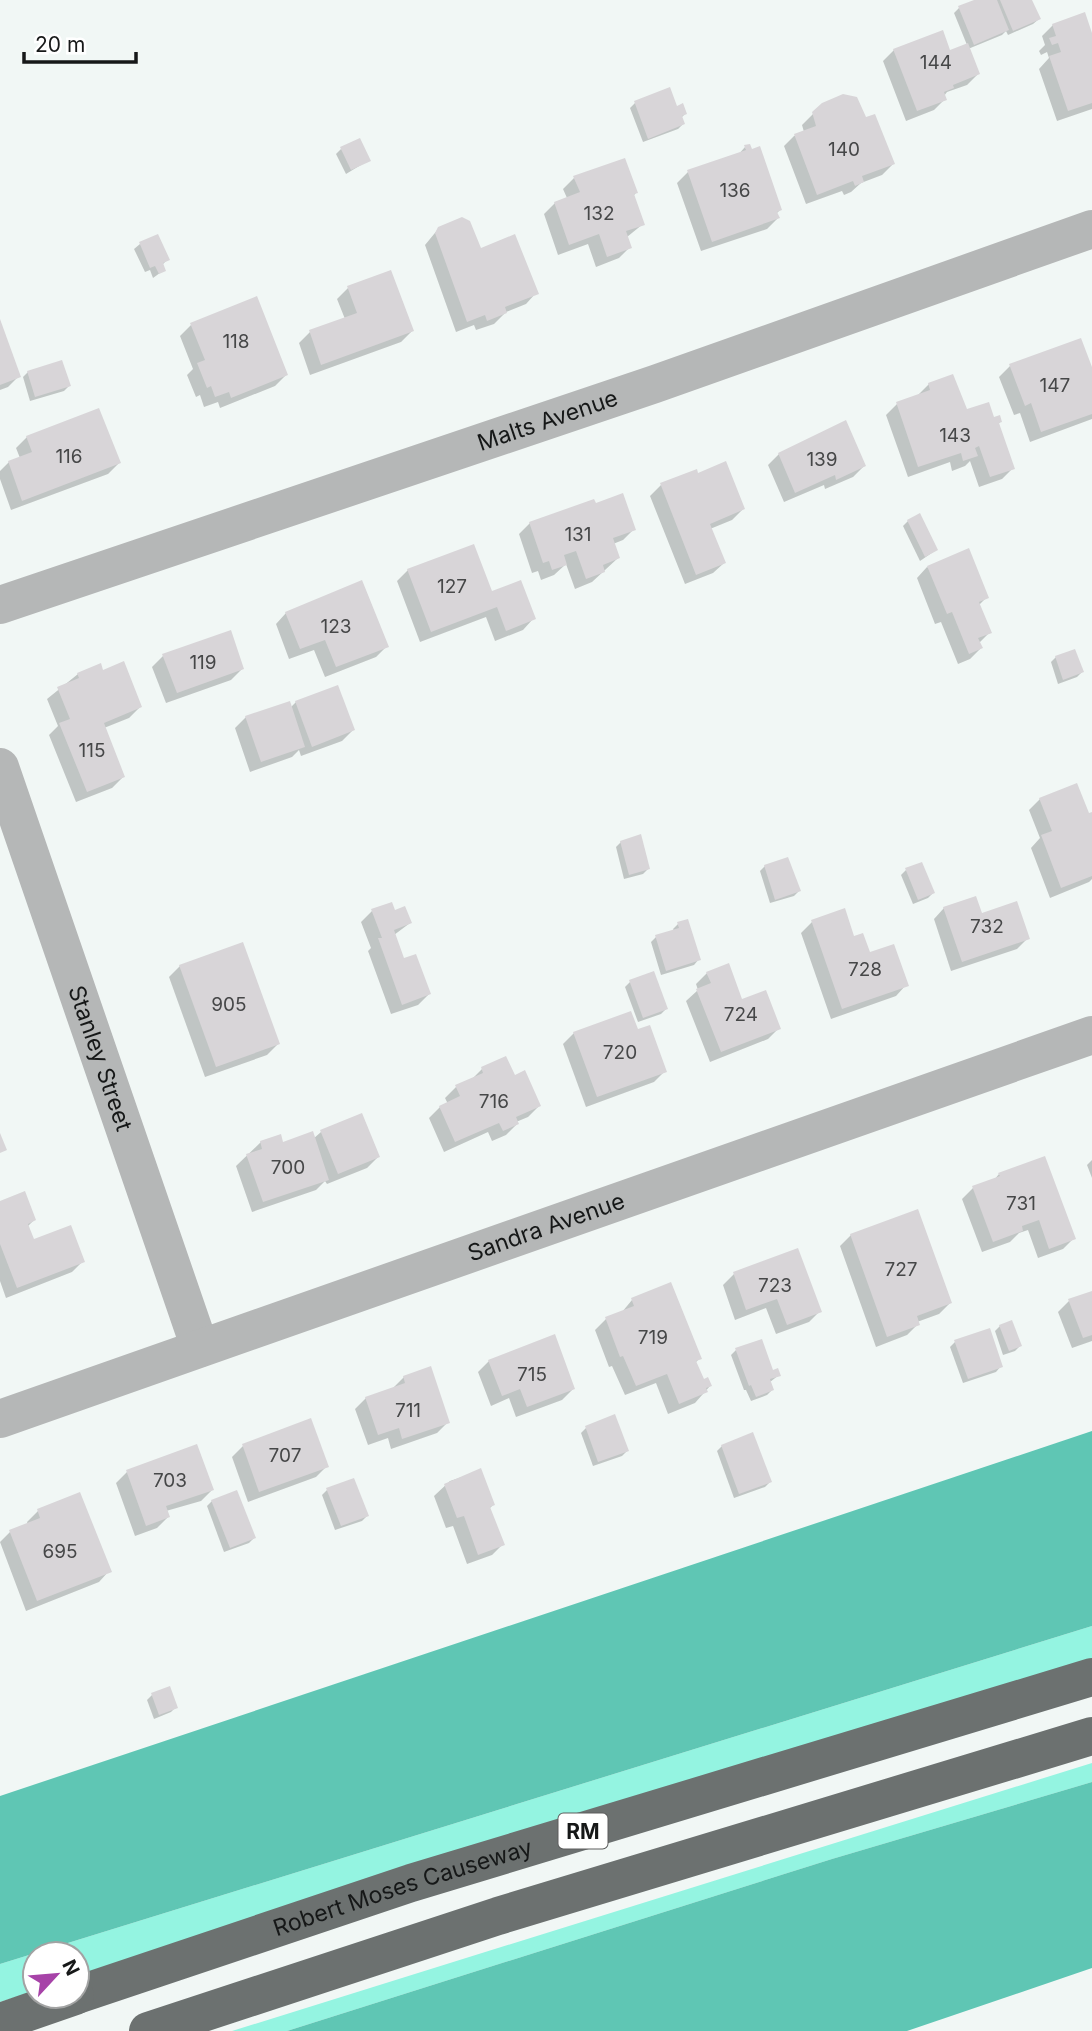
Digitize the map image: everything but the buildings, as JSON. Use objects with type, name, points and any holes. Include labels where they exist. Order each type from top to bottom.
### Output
[{"type":"highway","name":"Robert Moses Causeway","points":[[91,1991],[411,1883],[1092,1677]]},
{"type":"highway","name":"RM","points":[[148,2031],[498,1916],[1092,1736]]},
{"type":"highway","name":"Robert Moses Causeway","points":[[0,2022],[35,2010]]},
{"type":"street","name":"Malts Avenue","points":[[0,605],[655,384],[1092,229]]},
{"type":"street","name":"Stanley Street","points":[[0,768],[200,1348]]},
{"type":"street","name":"Sandra Avenue","points":[[0,1419],[1092,1035]]},
{"type":"green space","points":[[1092,1431],[1092,1626],[78,1940],[21,1940],[21,1958],[0,1964],[0,1796]]},
{"type":"green space","points":[[1092,1626],[1092,1659],[91,1973],[91,1940],[78,1940]]},
{"type":"green space","points":[[1092,1763],[1092,1782],[832,1859],[287,2031],[232,2031]]},
{"type":"green space","points":[[1092,1782],[1092,1968],[907,2031],[287,2031],[832,1859]]},
{"type":"green space","points":[[21,1958],[21,1995],[0,2002],[0,1964]]}]
